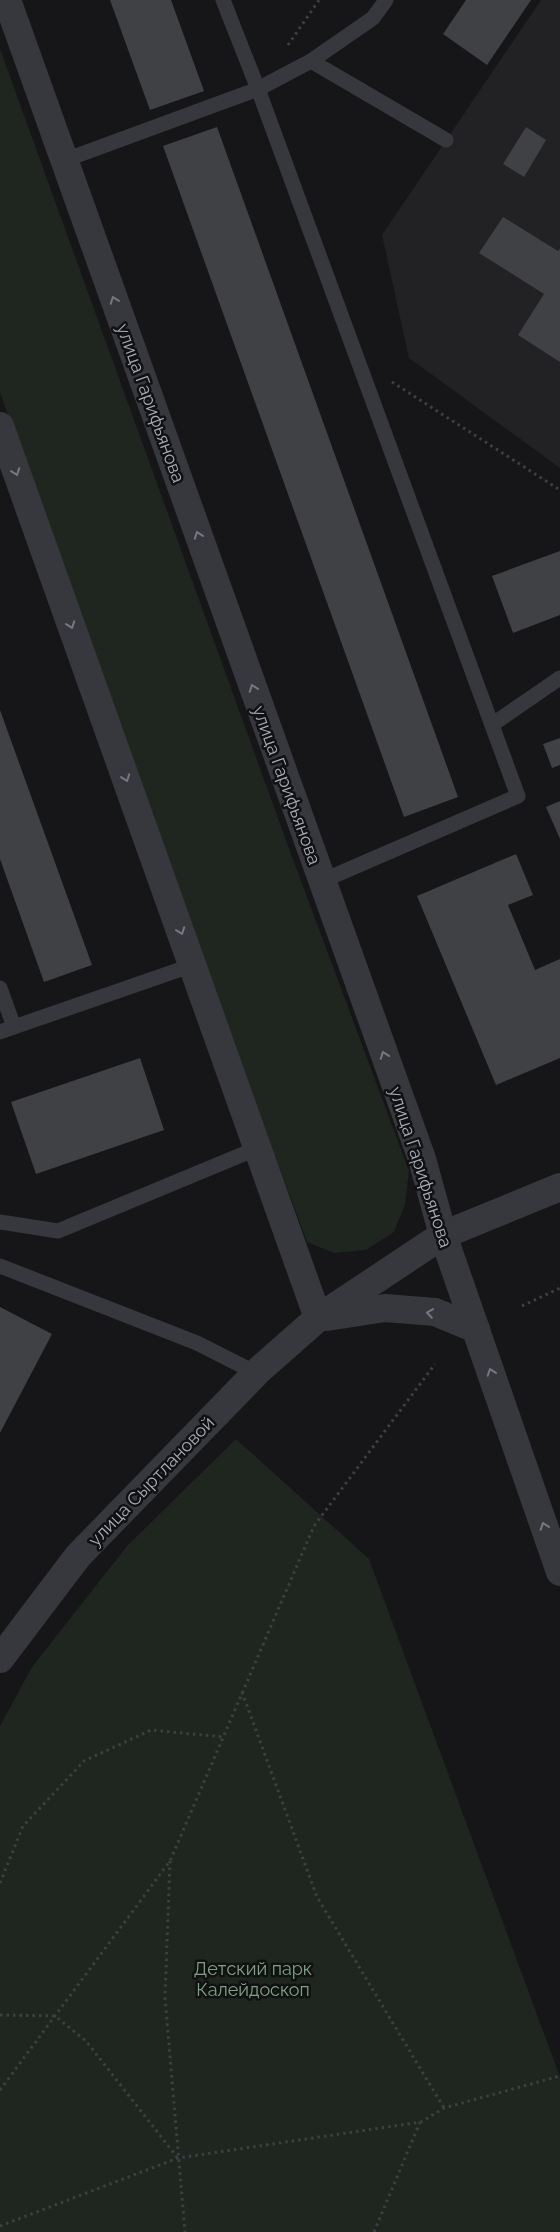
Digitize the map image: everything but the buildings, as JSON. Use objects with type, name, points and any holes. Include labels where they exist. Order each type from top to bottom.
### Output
[{"type":"street","name":"улица Гарифьянова","points":[[7,0],[422,1159],[443,1235],[560,1572]]},
{"type":"street","points":[[0,426],[318,1318],[385,1308],[435,1312],[476,1329]]},
{"type":"street","name":"улица Сыртлановой","points":[[0,1660],[78,1556],[256,1373],[318,1318],[443,1235],[560,1187]]},
{"type":"lane","points":[[223,0],[258,89],[518,796],[322,881]]},
{"type":"lane","points":[[64,160],[258,89],[312,61],[373,18],[386,0]]},
{"type":"lane","points":[[312,61],[446,140]]},
{"type":"lane","points":[[492,724],[560,678]]},
{"type":"lane","points":[[0,988],[7,1029],[193,964]]},
{"type":"lane","points":[[0,1222],[58,1231],[258,1148]]},
{"type":"lane","points":[[0,1266],[197,1343],[256,1373]]},
{"type":"path","points":[[358,360],[560,490]]},
{"type":"path","points":[[522,1306],[560,1288]]},
{"type":"path","points":[[0,2090],[170,1861],[314,1526],[435,1364]]},
{"type":"path","points":[[242,1692],[317,1897],[444,2108]]},
{"type":"path","points":[[0,1883],[23,1826],[84,1761],[151,1730],[224,1737]]},
{"type":"path","points":[[170,1861],[165,1998],[185,2232]]},
{"type":"path","points":[[0,2015],[55,2016],[86,2041],[178,2158]]},
{"type":"path","points":[[0,2226],[178,2158],[421,2122],[444,2108],[560,2076]]},
{"type":"path","points":[[374,2232],[421,2122]]},
{"type":"shaded area","points":[[541,0],[560,0],[560,468],[409,358],[382,235]]},
{"type":"green space","points":[[0,49],[291,854],[409,1171],[405,1204],[394,1232],[366,1250],[334,1253],[307,1242],[188,921],[0,392]]},
{"type":"green space","name":"Детский парк Калейдоскоп","points":[[236,1439],[369,1559],[560,2077],[560,2232],[0,2232],[0,1726],[32,1667],[127,1546]]}]
